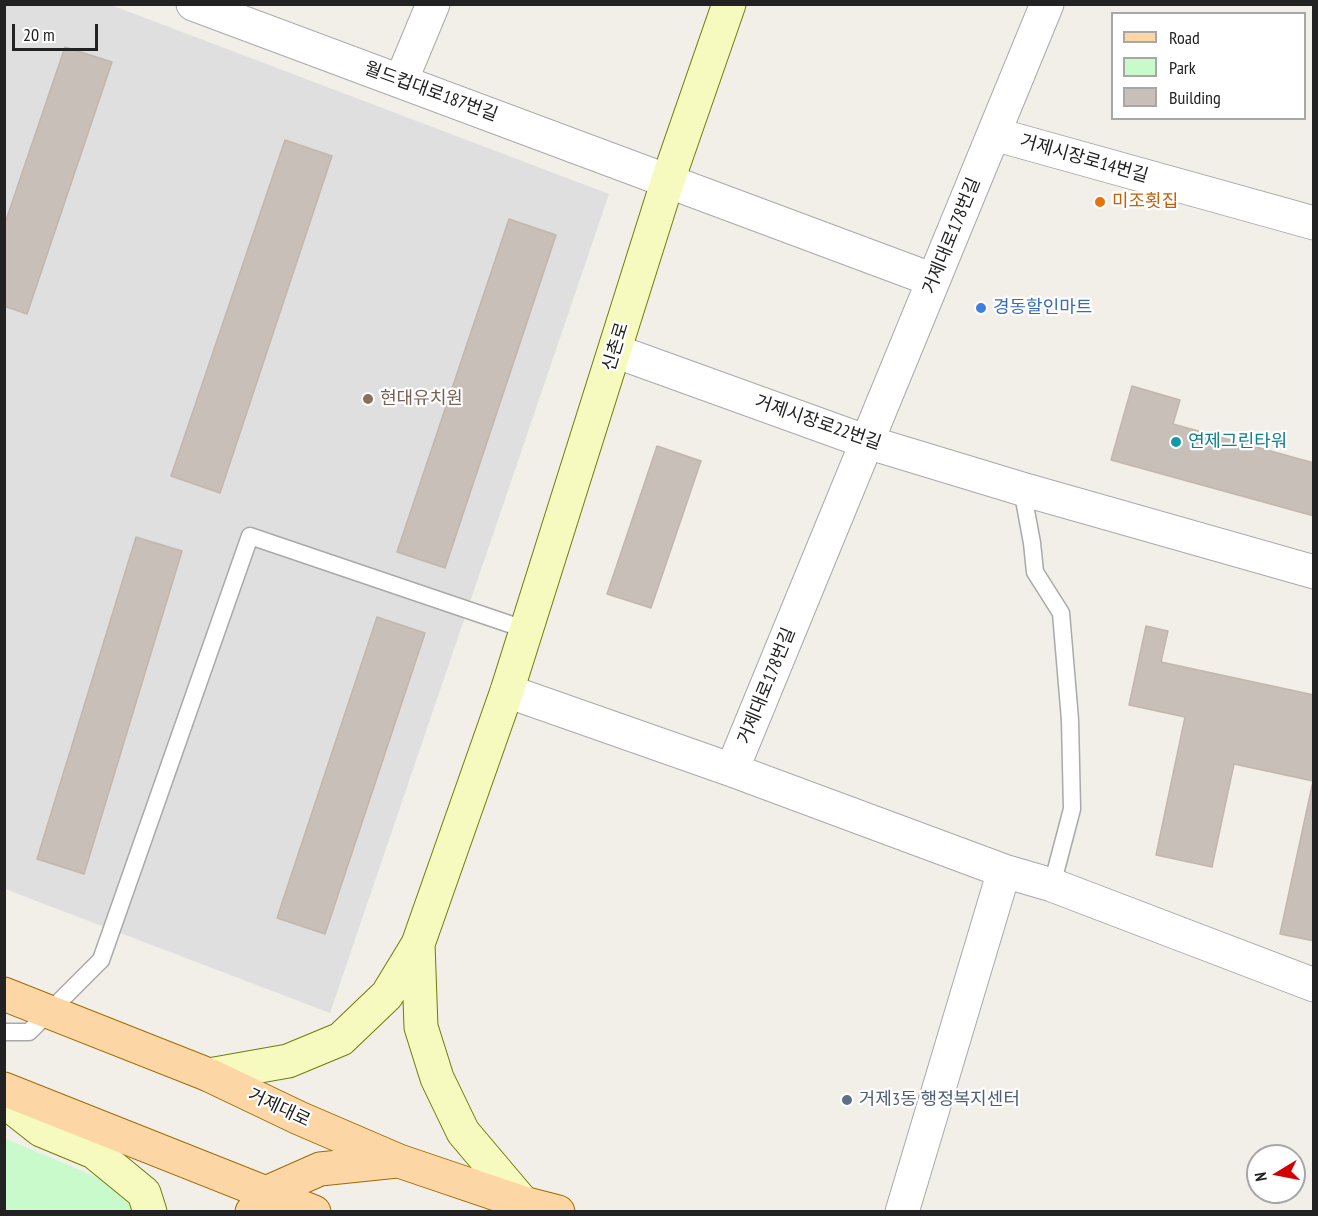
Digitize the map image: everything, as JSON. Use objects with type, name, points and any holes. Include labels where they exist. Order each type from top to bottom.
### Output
[{"type":"main road","name":"신촌로","points":[[418,944],[507,691],[668,180],[729,4]]},
{"type":"main road","points":[[209,1075],[288,1061],[341,1039],[387,995],[418,944]]},
{"type":"main road","points":[[418,944],[421,1026],[437,1078],[463,1132],[523,1203]]},
{"type":"main road","name":"거제대로","points":[[4,994],[209,1075],[299,1118],[399,1161],[523,1203],[558,1212]]},
{"type":"main road","points":[[4,1089],[260,1202],[314,1212]]},
{"type":"main road","points":[[4,1101],[41,1130],[94,1152],[144,1193],[150,1212]]},
{"type":"main road","points":[[260,1202],[320,1169],[399,1161]]},
{"type":"street","name":"월드컵대로187번길","points":[[193,4],[933,280]]},
{"type":"street","points":[[401,81],[433,4]]},
{"type":"street","name":"거제대로178번길","points":[[732,770],[1047,4]]},
{"type":"street","name":"거제시장로14번길","points":[[994,134],[1314,223]]},
{"type":"street","name":"거제시장로22번길","points":[[615,351],[867,442],[1022,489],[1314,572]]},
{"type":"street","points":[[507,691],[732,770],[1004,871],[1052,885],[1314,985]]},
{"type":"street","points":[[902,1212],[1004,871]]},
{"type":"lane","points":[[1022,489],[1035,572],[1061,613],[1070,720],[1072,809],[1052,885]]},
{"type":"lane","points":[[4,1032],[29,1032],[101,960],[250,536],[527,630]]},
{"type":"shaded area","points":[[5,5],[111,5],[609,194],[330,1013],[5,889]]},
{"type":"green space","points":[[4,1138],[127,1190],[135,1211],[5,1211]]},
{"type":"building","points":[[65,47],[112,62],[27,314],[4,306],[4,226]]},
{"type":"building","points":[[285,140],[332,156],[220,493],[171,476]]},
{"type":"building","points":[[509,219],[556,235],[445,568],[397,552]]},
{"type":"building","name":"연제그린타워","points":[[1132,386],[1180,400],[1173,424],[1314,463],[1314,516],[1111,460]]},
{"type":"building","points":[[657,446],[701,461],[651,608],[607,594]]},
{"type":"building","points":[[136,537],[182,551],[84,874],[37,859]]},
{"type":"building","points":[[377,617],[425,633],[325,934],[277,918]]},
{"type":"building","points":[[1146,626],[1168,631],[1161,662],[1314,695],[1314,941],[1280,934],[1313,781],[1234,764],[1212,867],[1156,855],[1185,717],[1129,705]]},
{"type":"place","name":"미조횟집","points":[[1100,202]]},
{"type":"place","name":"경동할인마트","points":[[981,308]]},
{"type":"place","name":"현대유치원","points":[[368,399]]},
{"type":"place","name":"연제그린타워","points":[[1176,442]]},
{"type":"place","name":"거제3동 행정복지센터","points":[[847,1100]]}]
